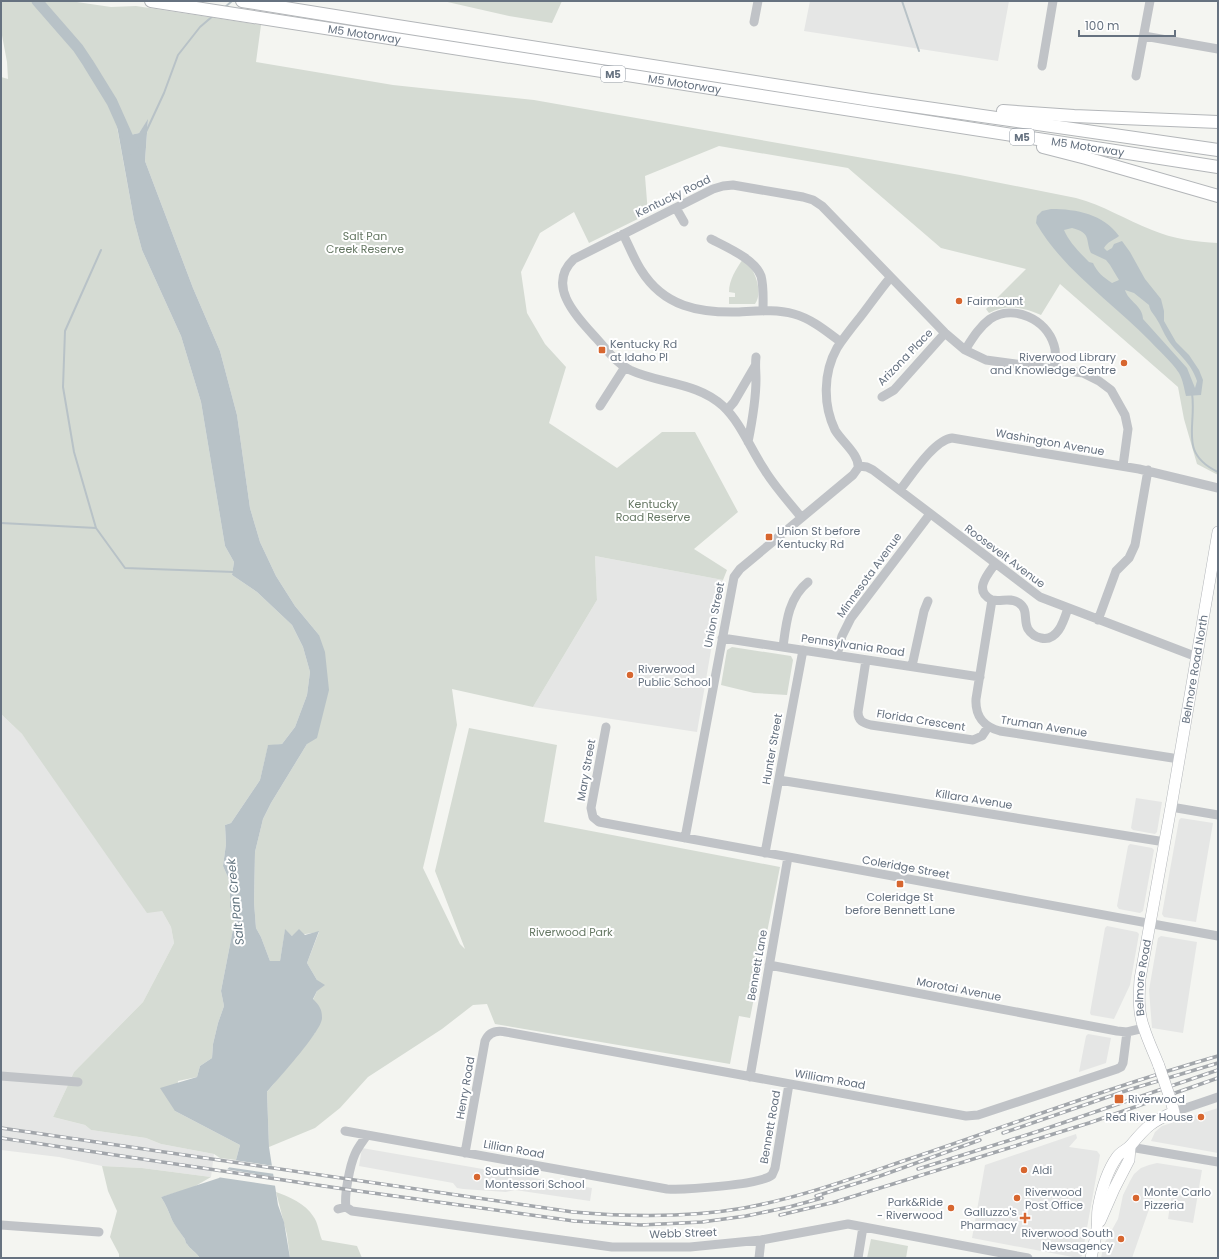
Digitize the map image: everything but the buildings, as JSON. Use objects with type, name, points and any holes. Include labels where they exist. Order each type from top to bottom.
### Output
[{"type":"highway","name":"M5 Motorway","points":[[151,1],[1218,167]]},
{"type":"highway","name":"M5 Motorway","points":[[242,1],[908,105],[1218,150]]},
{"type":"highway","points":[[908,105],[1068,116],[1218,122]]},
{"type":"highway","points":[[942,125],[1041,146],[1218,196]]},
{"type":"highway","points":[[1187,188],[1218,200]]},
{"type":"main road","name":"Belmore Road North","points":[[1171,807],[1218,532]]},
{"type":"main road","name":"Belmore Road","points":[[1171,807],[1139,988],[1140,1012],[1144,1028],[1159,1066],[1172,1106]]},
{"type":"main road","points":[[1092,1258],[1098,1210],[1107,1177],[1118,1155],[1130,1147],[1141,1132],[1172,1106]]},
{"type":"street","points":[[754,22],[758,1]]},
{"type":"street","points":[[1042,66],[1053,1]]},
{"type":"street","points":[[1136,76],[1150,1]]},
{"type":"street","points":[[1144,36],[1218,49]]},
{"type":"street","name":"Kentucky Road","points":[[801,517],[764,471],[737,422],[727,410],[714,399],[698,390],[639,373],[625,367],[615,359],[576,315],[565,294],[563,281],[566,269],[574,259],[718,187],[728,185],[809,198],[822,206],[890,278],[945,333],[965,350],[986,360],[1083,374],[1099,381],[1111,390],[1125,415],[1128,429],[1123,466]]},
{"type":"street","points":[[676,208],[684,222]]},
{"type":"street","points":[[623,234],[642,271],[655,287],[670,299],[712,312],[763,311],[785,312],[801,316],[816,323],[841,342]]},
{"type":"street","points":[[711,239],[745,258],[759,272],[762,284],[763,311]]},
{"type":"street","points":[[859,466],[857,458],[836,432],[829,415],[826,386],[828,371],[841,342],[890,278]]},
{"type":"street","points":[[965,350],[980,327],[989,320],[1002,314],[1022,314],[1036,320],[1049,333],[1055,350],[1054,370]]},
{"type":"street","name":"Arizona Place","points":[[882,397],[894,390],[945,333]]},
{"type":"street","points":[[727,410],[734,402],[756,362],[752,426],[748,442]]},
{"type":"street","points":[[600,406],[625,367]]},
{"type":"street","name":"Washington Avenue","points":[[900,490],[938,444],[947,438],[1148,470],[1218,488]]},
{"type":"street","name":"Union Street","points":[[685,838],[731,586],[736,573],[853,475],[859,466]]},
{"type":"street","name":"Roosevelt Avenue","points":[[859,466],[867,467],[873,470],[1040,597],[1197,657]]},
{"type":"street","points":[[1098,620],[1116,570],[1129,558],[1135,545],[1148,470]]},
{"type":"street","points":[[910,478],[909,490],[916,503]]},
{"type":"street","name":"Minnesota Avenue","points":[[837,655],[842,636],[851,618],[930,514]]},
{"type":"street","points":[[995,564],[986,575],[982,584],[986,596],[992,600],[1009,600],[1018,602],[1025,610],[1028,629],[1035,635],[1044,638],[1058,632],[1068,608]]},
{"type":"street","points":[[783,647],[789,611],[799,591],[808,582]]},
{"type":"street","name":"Truman Avenue","points":[[992,600],[976,699],[976,708],[980,717],[988,727],[1000,731],[1179,759]]},
{"type":"street","points":[[912,666],[924,611],[928,601]]},
{"type":"street","name":"Pennsylvania Road","points":[[722,638],[980,676]]},
{"type":"street","name":"Hunter Street","points":[[765,853],[803,650]]},
{"type":"street","name":"Florida Crescent","points":[[866,660],[858,712],[859,719],[862,722],[871,725],[973,740],[982,736],[988,727]]},
{"type":"street","name":"Mary Street","points":[[593,817],[591,808],[606,726]]},
{"type":"street","name":"Killara Avenue","points":[[779,780],[1165,842]]},
{"type":"street","points":[[1171,807],[1218,815]]},
{"type":"street","name":"Coleridge Street","points":[[593,817],[595,820],[604,823],[1218,936]]},
{"type":"street","name":"Bennett Lane","points":[[750,1077],[788,857]]},
{"type":"street","name":"Morotai Avenue","points":[[769,965],[1127,1032],[1144,1028]]},
{"type":"street","name":"William Road","points":[[495,1032],[506,1032],[966,1116],[978,1115],[1121,1067],[1127,1032]]},
{"type":"street","name":"Henry Road","points":[[465,1153],[486,1041],[490,1035],[495,1032]]},
{"type":"street","points":[[1,1076],[78,1082]]},
{"type":"street","name":"Bennett Road","points":[[772,1175],[775,1168],[789,1084]]},
{"type":"street","points":[[1172,1106],[1218,1097]]},
{"type":"street","name":"Lillian Road","points":[[345,1131],[666,1189],[715,1187],[762,1180],[772,1175]]},
{"type":"street","name":"Webb Street","points":[[367,1135],[357,1148],[352,1160],[346,1197],[342,1208],[352,1211],[612,1247],[690,1247],[762,1240],[848,1224],[1028,1258]]},
{"type":"street","points":[[1130,1147],[1218,1162]]},
{"type":"street","points":[[1,1225],[100,1232]]},
{"type":"street","points":[[858,1258],[863,1227]]},
{"type":"street","points":[[759,1258],[762,1240]]},
{"type":"shaded area","points":[[810,1],[1009,1],[998,61],[804,31]]},
{"type":"shaded area","name":"Riverwood Public School","points":[[595,556],[723,580],[697,732],[533,707],[597,600]]},
{"type":"shaded area","points":[[1,714],[22,734],[162,911],[171,927],[174,943],[143,1002],[74,1072],[53,1117],[85,1125],[91,1130],[146,1138],[161,1144],[214,1154],[211,1177],[142,1168],[102,1166],[59,1157],[1,1150]]},
{"type":"shaded area","points":[[1136,798],[1162,802],[1157,832],[1155,834],[1133,830],[1131,828]]},
{"type":"shaded area","points":[[1181,818],[1213,823],[1196,922],[1164,917],[1162,914],[1179,820]]},
{"type":"shaded area","points":[[1130,844],[1152,848],[1154,850],[1143,911],[1140,913],[1119,909],[1117,906],[1128,846]]},
{"type":"shaded area","points":[[1107,926],[1137,932],[1139,934],[1130,985],[1114,1019],[1091,1015],[1090,1013],[1105,928]]},
{"type":"shaded area","points":[[1161,936],[1197,942],[1183,1033],[1152,1028],[1149,990],[1158,938]]},
{"type":"shaded area","points":[[1088,1034],[1111,1038],[1106,1063],[1079,1072],[1086,1036]]},
{"type":"shaded area","points":[[1218,1108],[1218,1153],[1151,1141],[1155,1132],[1162,1126]]},
{"type":"shaded area","points":[[1076,1134],[1077,1138],[1069,1147],[1097,1151],[1100,1155],[1082,1256],[1078,1258],[972,1238],[985,1165]]},
{"type":"shaded area","name":"Southside Montessori School","points":[[362,1148],[592,1188],[590,1201],[515,1190],[506,1192],[463,1189],[457,1188],[453,1183],[359,1166]]},
{"type":"shaded area","points":[[1157,1163],[1202,1170],[1193,1223],[1168,1219],[1172,1193],[1158,1191],[1154,1195],[1132,1258],[1101,1258],[1104,1244],[1118,1219],[1123,1195],[1134,1174],[1141,1168]]},
{"type":"green space","points":[[1,1],[70,1],[111,7],[136,6],[261,25],[256,62],[393,85],[534,100],[960,175],[1076,198],[1168,236],[1193,241],[1218,243],[1218,475],[1197,464],[1184,419],[1178,387],[1060,284],[1041,315],[1022,308],[1002,308],[989,313],[986,309],[1026,269],[941,248],[848,168],[719,146],[645,176],[648,214],[589,243],[574,212],[540,233],[521,272],[527,313],[545,344],[566,367],[549,423],[617,468],[662,432],[695,432],[738,512],[694,549],[727,570],[723,580],[595,556],[597,600],[533,707],[452,689],[457,725],[423,868],[460,944],[465,949],[435,871],[469,728],[557,745],[544,822],[780,867],[750,1018],[739,1016],[730,1064],[495,1024],[487,1004],[473,1005],[442,1029],[368,1077],[340,1108],[315,1128],[269,1147],[267,1092],[315,1033],[313,1000],[317,991],[317,980],[307,963],[319,932],[292,936],[285,930],[280,961],[270,961],[256,928],[254,902],[255,852],[263,819],[307,744],[319,635],[295,606],[276,576],[260,542],[250,508],[237,415],[220,351],[193,288],[145,161],[148,120],[139,133],[126,136],[117,127],[134,220],[142,250],[181,336],[201,402],[225,546],[234,562],[232,575],[257,592],[292,625],[303,647],[310,672],[307,695],[295,727],[282,744],[268,746],[260,780],[231,823],[225,825],[226,844],[223,866],[230,882],[230,907],[235,919],[221,991],[224,1006],[213,1044],[212,1058],[200,1066],[197,1077],[178,1081],[175,1111],[240,1145],[236,1160],[220,1158],[214,1154],[161,1144],[146,1138],[91,1130],[85,1125],[53,1117],[74,1072],[143,1002],[174,943],[171,927],[162,911],[147,913],[22,734],[1,714],[1,77],[8,79],[7,62],[1,30]]},
{"type":"green space","points":[[443,1],[562,1],[552,23],[509,16]]},
{"type":"green space","points":[[743,259],[754,273],[758,286],[758,299],[755,304],[729,304],[729,297],[735,297],[735,293],[729,292],[730,283],[735,271]]},
{"type":"green space","points":[[732,647],[791,656],[793,660],[787,695],[754,693],[721,685],[727,650]]},
{"type":"green space","points":[[102,1166],[142,1168],[211,1177],[192,1188],[161,1197],[172,1220],[185,1239],[186,1243],[200,1258],[119,1258],[119,1254],[110,1237],[117,1211],[108,1191]]},
{"type":"green space","points":[[276,1192],[296,1201],[310,1212],[315,1218],[322,1240],[357,1246],[362,1258],[290,1258],[287,1235]]},
{"type":"green space","points":[[871,1239],[908,1246],[906,1258],[867,1258]]},
{"type":"water","points":[[148,119],[145,161],[193,288],[220,351],[237,415],[250,508],[260,542],[276,576],[295,606],[319,635],[325,652],[329,690],[317,738],[307,744],[271,803],[263,819],[255,852],[254,902],[256,928],[270,961],[280,961],[285,929],[292,936],[299,929],[305,935],[319,931],[307,963],[317,980],[325,985],[317,991],[313,999],[321,1010],[322,1018],[320,1024],[307,1044],[267,1092],[269,1147],[278,1205],[284,1222],[290,1258],[200,1258],[186,1243],[185,1239],[173,1222],[161,1197],[219,1178],[236,1160],[240,1145],[175,1111],[160,1088],[197,1077],[200,1066],[212,1058],[213,1044],[224,1006],[221,991],[235,919],[230,907],[230,882],[223,866],[226,844],[225,825],[231,823],[260,780],[268,745],[282,744],[295,727],[307,695],[310,672],[303,647],[292,625],[257,592],[232,575],[234,562],[225,546],[201,402],[181,336],[142,250],[134,220],[117,126],[126,136],[139,133]]},
{"type":"water","points":[[1061,209],[1089,214],[1105,222],[1113,229],[1119,236],[1104,248],[1107,251],[1112,248],[1114,244],[1122,241],[1130,252],[1145,279],[1161,299],[1164,311],[1164,321],[1176,342],[1189,355],[1199,370],[1203,380],[1201,395],[1186,396],[1180,376],[1169,360],[1060,256],[1036,223],[1037,216],[1042,211]],"holes":[[[1072,228],[1083,232],[1087,238],[1091,253],[1106,260],[1119,280],[1112,283],[1109,281],[1098,272],[1093,263],[1089,262],[1078,251],[1064,230]],[[1125,290],[1134,293],[1149,305],[1168,340],[1188,364],[1194,374],[1197,381],[1195,388],[1187,368],[1143,319],[1141,311]]]},
{"type":"pier","points":[[233,1160],[274,1166],[275,1174],[227,1167]]},
{"type":"pier","points":[[225,1169],[275,1177],[277,1186],[217,1177]]},
{"type":"waterway","name":"Salt Pan Creek","points":[[37,1],[78,48],[88,63],[112,102],[133,149]]},
{"type":"waterway","points":[[224,8],[232,1]]},
{"type":"waterway","points":[[902,1],[919,51]]},
{"type":"waterway","points":[[145,134],[164,93],[178,55],[200,27],[214,15]]},
{"type":"waterway","points":[[101,250],[65,331],[63,387],[74,452],[96,528],[125,568],[234,572]]},
{"type":"waterway","points":[[1192,393],[1192,438],[1194,448],[1198,456],[1206,465],[1218,472]]},
{"type":"waterway","points":[[1,523],[96,528]]},
{"type":"railway","points":[[1,1128],[573,1212],[637,1216],[701,1214],[744,1208],[810,1192],[1105,1091],[1218,1056]]},
{"type":"railway","points":[[1003,1133],[1128,1090],[1218,1063]]},
{"type":"railway","points":[[918,1169],[1036,1132],[1218,1070]]},
{"type":"railway","points":[[780,1215],[835,1202],[1089,1123],[1218,1078]]},
{"type":"railway","points":[[1,1138],[344,1189],[574,1221],[641,1225],[702,1222],[746,1216],[822,1198]]},
{"type":"railway","points":[[816,1196],[880,1176],[980,1140]]},
{"type":"place","name":"Fairmount","points":[[959,301]]},
{"type":"place","name":"Kentucky Rd at Idaho Pl","points":[[602,350]]},
{"type":"place","name":"Riverwood Library and Knowledge Centre","points":[[1124,363]]},
{"type":"place","name":"Union St before Kentucky Rd","points":[[769,537]]},
{"type":"place","name":"Riverwood Public School","points":[[630,675]]},
{"type":"place","name":"Coleridge St before Bennett Lane","points":[[900,884]]},
{"type":"place","name":"Riverwood","points":[[1119,1099]]},
{"type":"place","name":"Red River House","points":[[1201,1117]]},
{"type":"place","name":"Aldi","points":[[1024,1170]]},
{"type":"place","name":"Southside Montessori School","points":[[477,1177]]},
{"type":"place","name":"Riverwood Post Office","points":[[1017,1198]]},
{"type":"place","name":"Monte Carlo Pizzeria","points":[[1136,1198]]},
{"type":"place","name":"Park&Ride - Riverwood","points":[[951,1208]]},
{"type":"place","name":"Galluzzo's Pharmacy","points":[[1025,1218]]},
{"type":"place","name":"Riverwood South Newsagency","points":[[1121,1239]]},
{"type":"park label","name":"Salt Pan Creek Reserve","points":[[365,242]]},
{"type":"park label","name":"Kentucky Road Reserve","points":[[653,510]]},
{"type":"park label","name":"Riverwood Park","points":[[571,932]]}]
